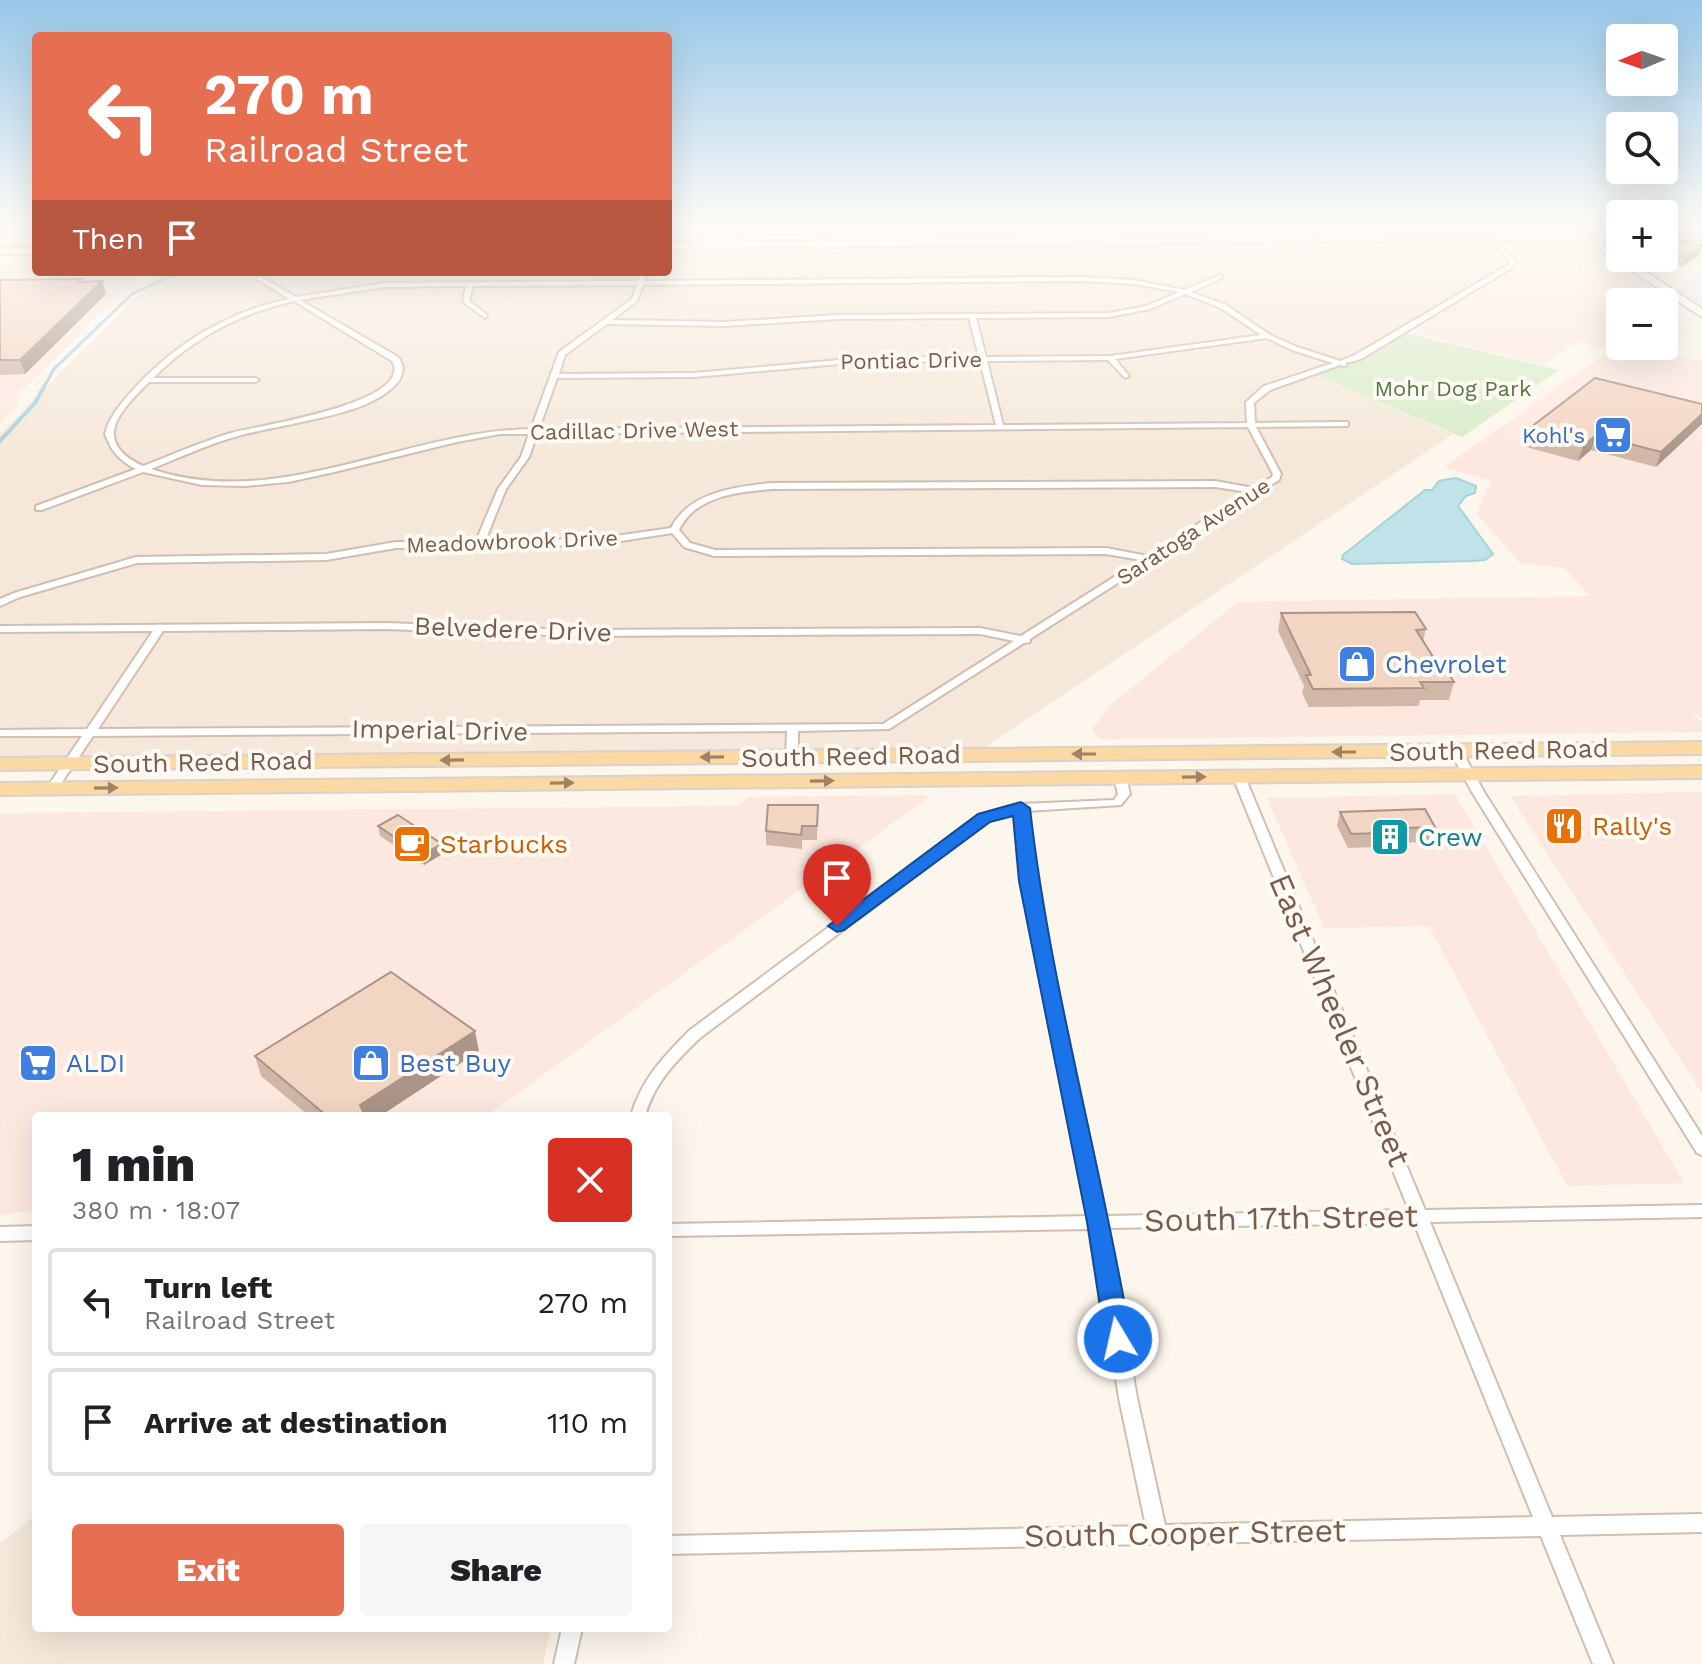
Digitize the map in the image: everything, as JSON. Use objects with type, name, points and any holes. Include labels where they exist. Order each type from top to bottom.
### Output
[{"type":"main road","name":"South Reed Road","points":[[0,764],[1702,748]]},
{"type":"main road","name":"South Reed Road","points":[[0,789],[1702,772]]},
{"type":"street","points":[[146,380],[188,340],[208,328],[286,301]]},
{"type":"street","points":[[39,508],[233,435],[352,407],[395,383],[399,364],[395,359],[298,301]]},
{"type":"street","points":[[466,301],[485,316]]},
{"type":"street","points":[[480,543],[502,489],[525,457],[562,354],[634,301]]},
{"type":"street","points":[[605,322],[725,324],[838,317],[1122,314],[1165,301]]},
{"type":"street","points":[[1207,301],[1235,312],[1268,336],[1343,364]]},
{"type":"street","points":[[1251,425],[1250,402],[1267,388],[1343,364],[1452,301]]},
{"type":"street","points":[[1682,301],[1702,314]]},
{"type":"street","points":[[972,316],[1000,427]]},
{"type":"street","name":"Pontiac Drive","points":[[553,376],[694,375],[822,362],[1110,358],[1268,336]]},
{"type":"street","points":[[1110,358],[1125,376]]},
{"type":"street","points":[[146,380],[255,380]]},
{"type":"street","name":"Cadillac Drive West","points":[[146,380],[117,414],[109,434],[121,457],[142,469],[200,482],[275,482],[345,470],[461,437],[534,431],[1345,424]]},
{"type":"street","name":"Saratoga Avenue","points":[[879,728],[900,721],[1277,474],[1251,425]]},
{"type":"street","points":[[1151,559],[1106,551],[714,553],[687,545],[674,530],[678,520],[714,497],[771,486],[1215,484],[1255,491]]},
{"type":"street","name":"Meadowbrook Drive","points":[[0,603],[17,595],[136,560],[326,557],[396,545],[595,542],[674,530]]},
{"type":"street","name":"Belvedere Drive","points":[[0,629],[425,626],[577,633],[980,631],[1026,640]]},
{"type":"street","points":[[52,789],[159,629]]},
{"type":"street","name":"Imperial Drive","points":[[0,733],[879,728]]},
{"type":"street","points":[[792,757],[793,729]]},
{"type":"street","points":[[1456,751],[1702,1149]]},
{"type":"street","name":"East Wheeler Street","points":[[1239,777],[1603,1664]]},
{"type":"street","points":[[639,1111],[665,1062],[695,1034],[984,818],[1021,808],[1117,803],[1124,794],[1120,778]]},
{"type":"street","points":[[1021,808],[1029,881],[1099,1222],[1128,1398],[1157,1534]]},
{"type":"street","name":"South 17th Street","points":[[672,1230],[1702,1211]]},
{"type":"street","points":[[0,1234],[32,1233]]},
{"type":"street","name":"South Cooper Street","points":[[672,1545],[1702,1523]]},
{"type":"street","points":[[564,1664],[571,1632]]},
{"type":"shaded area","points":[[0,301],[114,301],[16,396],[18,406],[0,423]]},
{"type":"shaded area","points":[[133,301],[1453,301],[1358,357],[1312,374],[1453,434],[973,755],[0,764],[0,434]]},
{"type":"shaded area","points":[[1462,301],[1606,301],[1606,346],[1578,341],[1543,365],[1412,333]]},
{"type":"shaded area","points":[[1682,301],[1702,301],[1702,315]]},
{"type":"shaded area","points":[[1606,354],[1606,360],[1678,360],[1678,357],[1702,361],[1702,720],[1678,695],[1702,723],[1702,732],[1100,739],[1092,729],[1113,703],[1238,602],[1590,596],[1565,568],[1520,563],[1477,514],[1491,481],[1444,467]]},
{"type":"shaded area","points":[[1702,792],[1702,1093],[1510,796]]},
{"type":"shaded area","points":[[1455,794],[1684,1183],[1567,1186],[1429,926],[1324,928],[1267,798]]},
{"type":"shaded area","points":[[749,797],[929,797],[492,1112],[32,1112],[32,1211],[0,1215],[0,813],[736,806]]},
{"type":"shaded area","points":[[32,1518],[32,1632],[550,1632],[543,1664],[0,1664],[0,1543]]},
{"type":"green space","name":"Mohr Dog Park","points":[[1401,332],[1559,370],[1462,437],[1311,373],[1343,364]]},
{"type":"water","points":[[1456,478],[1476,486],[1475,493],[1466,496],[1458,506],[1493,554],[1485,560],[1352,564],[1342,559],[1343,555],[1425,490],[1432,490],[1439,481]]},
{"type":"building","points":[[0,301],[82,301],[20,360],[0,360]]},
{"type":"building","name":"Kohl's","points":[[1595,378],[1702,404],[1702,414],[1661,452],[1596,435],[1583,446],[1526,431]]},
{"type":"building","name":"Chevrolet","points":[[1415,612],[1426,629],[1416,630],[1437,663],[1442,663],[1454,682],[1420,682],[1424,688],[1313,689],[1306,675],[1311,675],[1281,613]]},
{"type":"building","points":[[768,805],[818,805],[817,826],[802,826],[801,835],[766,831]]},
{"type":"building","points":[[1425,809],[1435,827],[1377,829],[1379,833],[1351,834],[1340,812]]},
{"type":"building","points":[[398,815],[442,844],[422,855],[378,826]]},
{"type":"building","name":"Best Buy","points":[[391,972],[475,1031],[360,1105],[363,1112],[322,1112],[255,1056]]},
{"type":"waterway","points":[[44,387],[54,369],[125,301]]},
{"type":"waterway","points":[[0,441],[35,403],[45,385]]},
{"type":"place","name":"Kohl's","points":[[1613,435]]},
{"type":"place","name":"Chevrolet","points":[[1357,664]]},
{"type":"place","name":"Rally's","points":[[1564,826]]},
{"type":"place","name":"Crew","points":[[1390,837]]},
{"type":"place","name":"Starbucks","points":[[412,844]]},
{"type":"place","name":"ALDI","points":[[38,1063]]},
{"type":"place","name":"Best Buy","points":[[371,1063]]},
{"type":"route","points":[[837,926],[984,818],[1021,808],[1029,881],[1099,1222],[1118,1339]]}]
